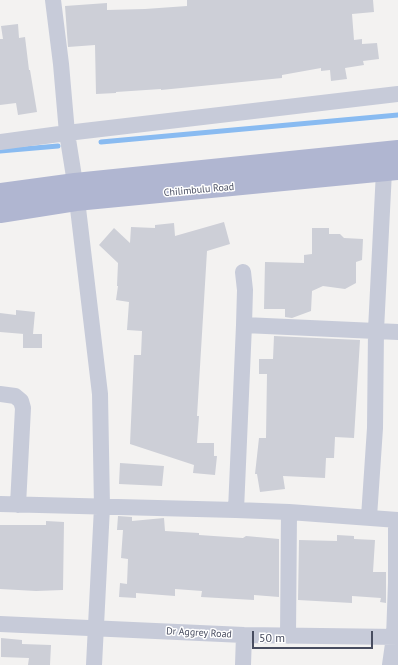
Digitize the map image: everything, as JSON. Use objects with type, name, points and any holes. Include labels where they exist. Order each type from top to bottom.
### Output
[{"type":"main road","name":"Chilimbulu Road","points":[[0,213],[75,192],[398,150]]},
{"type":"main road","name":"Chilimbulu Road","points":[[0,193],[75,192],[391,171]]},
{"type":"street","points":[[53,0],[61,64],[67,133],[100,394],[102,507],[94,665]]},
{"type":"street","points":[[0,142],[398,94]]},
{"type":"street","points":[[369,518],[375,428],[376,330],[391,171]]},
{"type":"street","points":[[236,510],[245,290],[242,272]]},
{"type":"street","points":[[244,325],[398,332]]},
{"type":"street","points":[[0,394],[15,396],[21,401],[23,408],[18,506]]},
{"type":"street","points":[[0,504],[18,506],[289,512],[397,520],[396,637],[390,665]]},
{"type":"street","points":[[288,636],[289,512]]},
{"type":"street","name":"Dr Aggrey Road","points":[[0,624],[244,635],[396,637]]},
{"type":"street","points":[[243,665],[244,635]]},
{"type":"building","points":[[187,0],[373,0],[374,12],[352,14],[354,40],[362,39],[362,44],[377,43],[379,59],[363,61],[364,65],[345,68],[347,79],[331,81],[330,70],[321,71],[321,68],[282,75],[282,78],[161,90],[96,94],[95,45],[68,47],[65,6],[107,3],[107,10],[145,9],[187,6]]},
{"type":"building","points":[[18,24],[19,38],[25,37],[29,70],[37,112],[18,115],[16,103],[0,105],[0,39],[3,39],[1,26]]},
{"type":"building","points":[[224,222],[230,244],[207,251],[197,416],[199,416],[197,443],[214,443],[214,456],[217,456],[215,475],[193,473],[194,465],[130,444],[134,355],[141,355],[142,331],[127,330],[129,302],[116,300],[118,286],[118,263],[99,245],[114,228],[130,243],[131,227],[155,228],[155,225],[174,223],[175,236]]},
{"type":"building","points":[[312,228],[329,228],[329,234],[340,234],[344,238],[363,239],[362,260],[356,262],[356,283],[345,289],[323,286],[312,291],[311,311],[292,318],[285,317],[285,309],[264,309],[265,262],[304,263],[304,255],[312,254]]},
{"type":"building","points":[[16,310],[35,312],[33,334],[42,334],[42,348],[23,348],[24,334],[0,332],[0,313],[16,315]]},
{"type":"building","points":[[274,336],[360,340],[354,438],[335,437],[334,458],[326,458],[325,478],[283,476],[285,489],[260,492],[257,474],[255,474],[259,438],[266,438],[267,374],[259,374],[259,359],[273,359]]},
{"type":"building","points":[[120,463],[164,466],[162,486],[119,484]]},
{"type":"building","points":[[118,516],[132,517],[132,521],[164,518],[165,531],[199,533],[199,535],[243,538],[246,536],[279,539],[279,597],[254,595],[254,600],[201,597],[202,591],[175,589],[175,596],[136,593],[136,598],[119,597],[120,583],[127,584],[128,559],[121,558],[123,530],[117,530]]},
{"type":"building","points":[[46,521],[64,522],[63,590],[36,591],[0,589],[0,525],[46,525]]},
{"type":"building","points":[[337,535],[354,536],[354,539],[375,540],[373,572],[386,572],[386,603],[380,602],[381,598],[352,596],[352,603],[298,600],[299,540],[337,541]]},
{"type":"building","points":[[1,638],[22,640],[22,644],[51,645],[50,665],[28,665],[29,658],[1,657]]},
{"type":"waterway","points":[[101,142],[398,115]]},
{"type":"waterway","points":[[0,151],[58,146]]}]
